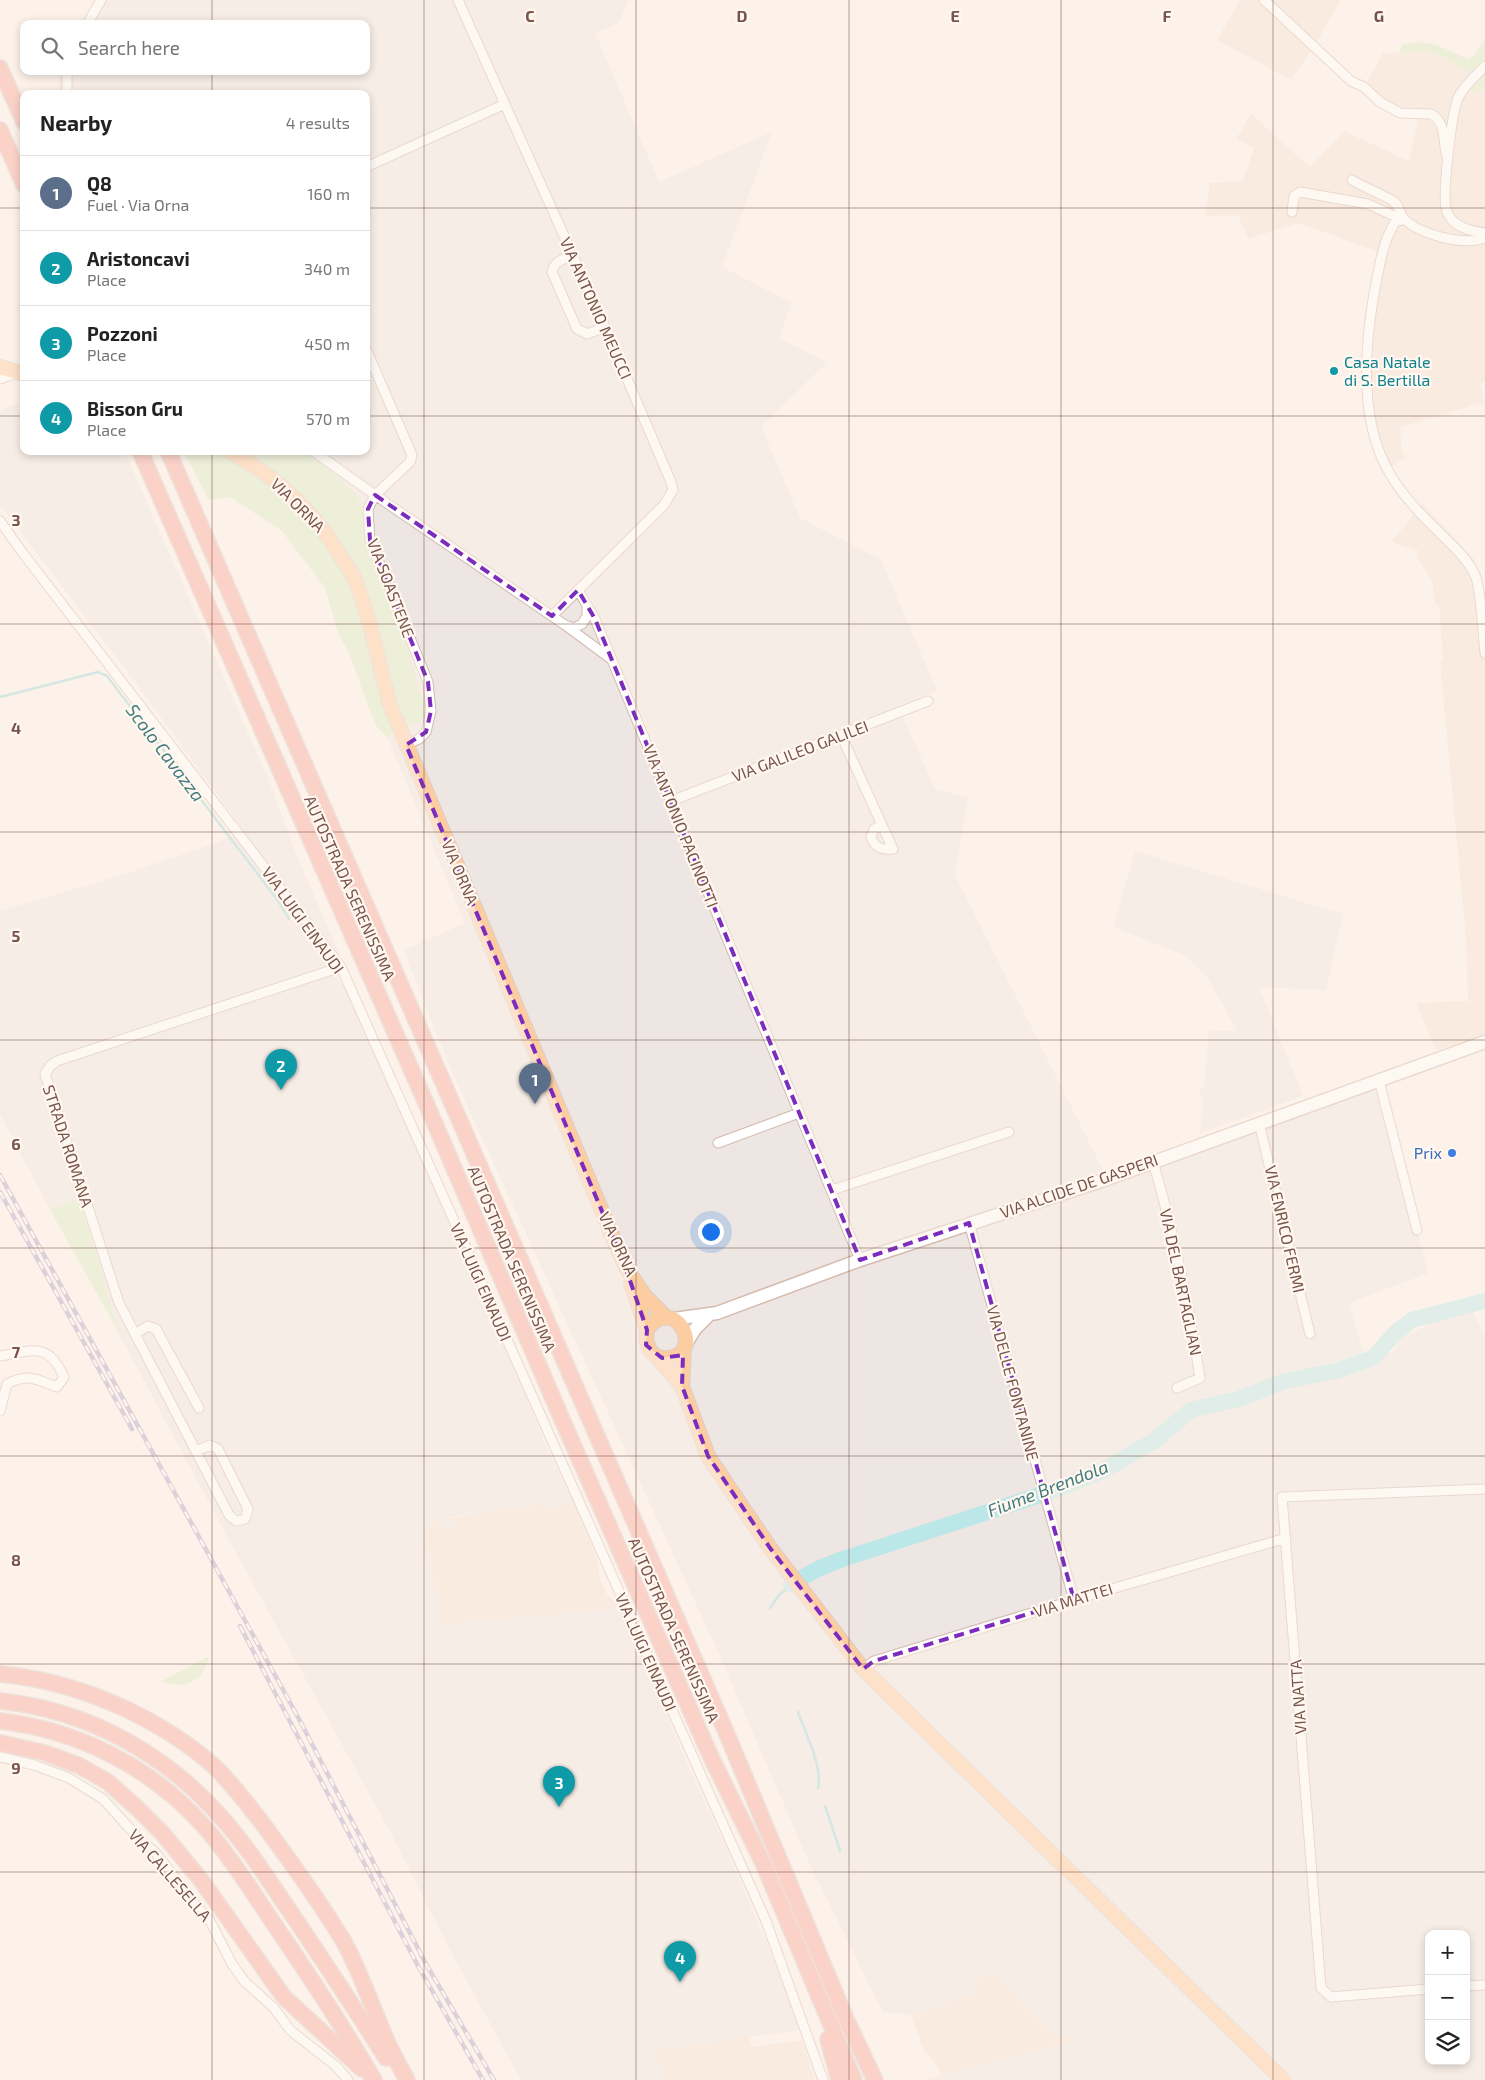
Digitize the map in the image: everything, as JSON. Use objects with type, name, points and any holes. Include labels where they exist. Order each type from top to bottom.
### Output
[{"type":"highway","points":[[0,68],[20,113]]},
{"type":"highway","points":[[0,130],[20,176]]},
{"type":"highway","name":"AUTOSTRADA SERENISSIMA","points":[[142,455],[429,1110],[568,1433],[711,1757],[764,1865],[854,2080]]},
{"type":"highway","name":"AUTOSTRADA SERENISSIMA","points":[[170,455],[726,1732],[836,1995],[875,2080]]},
{"type":"highway","points":[[0,1674],[74,1689],[125,1708],[175,1735],[209,1762],[240,1795],[268,1831],[344,1943],[361,1977],[387,2041],[407,2080]]},
{"type":"highway","points":[[0,1701],[56,1711],[106,1730],[146,1752],[195,1789],[229,1826],[251,1856],[332,1972],[391,2066],[402,2080]]},
{"type":"highway","points":[[0,1721],[49,1730],[100,1749],[152,1779],[190,1811],[214,1838],[238,1872],[341,2024],[374,2080]]},
{"type":"highway","points":[[0,1743],[45,1753],[80,1766],[108,1782],[163,1834],[182,1857],[284,1997],[374,2080]]},
{"type":"highway","points":[[817,1992],[840,2080]]},
{"type":"highway","points":[[836,1995],[868,2043],[885,2080]]},
{"type":"main road","points":[[0,367],[20,373]]},
{"type":"main road","name":"VIA ORNA","points":[[235,455],[268,474],[300,503],[326,532],[354,579],[370,627],[390,705],[625,1266],[645,1296],[671,1318]]},
{"type":"main road","name":"VIA ALCIDE DE GASPERI","points":[[684,1346],[695,1329],[708,1316],[860,1260],[1153,1162],[1485,1042]]},
{"type":"main road","points":[[625,1266],[647,1330]]},
{"type":"main road","points":[[708,1316],[659,1319],[652,1323],[647,1330],[646,1345],[682,1386],[708,1456],[785,1569],[864,1669],[1283,2080]]},
{"type":"main road","points":[[671,1318],[685,1330],[682,1386]]},
{"type":"main road","points":[[656,1356],[672,1358],[684,1346]]},
{"type":"street","points":[[89,20],[101,0]]},
{"type":"street","name":"VIA ANTONIO MEUCCI","points":[[458,0],[605,327],[673,490],[664,505],[552,616]]},
{"type":"street","points":[[1264,0],[1350,80],[1364,87],[1380,102],[1400,113],[1431,114],[1435,116],[1441,124],[1448,160]]},
{"type":"street","points":[[1485,66],[1468,83],[1458,99],[1448,160],[1445,199],[1447,212],[1455,223],[1465,229],[1485,233]]},
{"type":"street","points":[[67,75],[67,90]]},
{"type":"street","points":[[370,164],[505,104]]},
{"type":"street","points":[[1352,180],[1395,202],[1403,220]]},
{"type":"street","points":[[1292,212],[1294,196],[1300,192],[1368,204],[1423,230],[1451,240],[1476,241],[1485,238]]},
{"type":"street","points":[[1403,220],[1396,221],[1384,245],[1370,312],[1367,356],[1369,412],[1376,444],[1390,475],[1420,513],[1469,563],[1477,577],[1485,654]]},
{"type":"street","points":[[573,255],[558,262],[552,272],[577,329],[587,334],[605,327]]},
{"type":"street","points":[[370,358],[412,455],[410,462],[375,495]]},
{"type":"street","points":[[0,379],[20,373]]},
{"type":"street","points":[[319,455],[565,625],[612,660]]},
{"type":"street","name":"VIA SOASTENE","points":[[375,495],[368,509],[370,540],[428,682],[430,711],[426,732],[419,739],[406,745]]},
{"type":"street","name":"VIA LUIGI EINAUDI","points":[[0,521],[341,967],[766,1921],[824,2080]]},
{"type":"street","name":"VIA LUIGI EINAUDI","points":[[0,525],[10,535]]},
{"type":"street","name":"VIA LUIGI EINAUDI","points":[[0,530],[22,552]]},
{"type":"street","points":[[565,625],[574,628],[582,624],[587,616],[586,606],[578,590]]},
{"type":"street","name":"VIA ANTONIO PACINOTTI","points":[[586,606],[594,619],[612,660],[860,1260]]},
{"type":"street","name":"VIA GALILEO GALILEI","points":[[671,801],[928,701]]},
{"type":"street","points":[[841,735],[882,825]]},
{"type":"street","name":"STRADA ROMANA","points":[[196,1451],[210,1445],[218,1449],[248,1509],[245,1519],[236,1521],[229,1515],[135,1334],[114,1290],[45,1074],[50,1066],[57,1061],[341,967]]},
{"type":"street","points":[[1379,1080],[1416,1230]]},
{"type":"street","points":[[718,1143],[799,1113]]},
{"type":"street","name":"VIA ENRICO FERMI","points":[[1259,1123],[1310,1334]]},
{"type":"street","points":[[832,1190],[1009,1132]]},
{"type":"street","name":"VIA DEL BARTAGLIAN","points":[[1153,1162],[1170,1220],[1192,1326],[1200,1378],[1177,1388]]},
{"type":"street","name":"VIA DELLE FONTANINE","points":[[969,1223],[1074,1600]]},
{"type":"street","points":[[135,1334],[148,1326],[156,1329],[199,1408]]},
{"type":"street","points":[[0,1356],[37,1350],[46,1353],[58,1362],[64,1377],[57,1386],[32,1377],[19,1378],[7,1384],[0,1412]]},
{"type":"street","name":"VIA NATTA","points":[[1425,1989],[1331,1997],[1321,1988],[1282,1497],[1485,1489]]},
{"type":"street","name":"VIA MATTEI","points":[[864,1669],[874,1661],[1286,1538]]},
{"type":"street","name":"VIA CALLESELLA","points":[[0,1757],[34,1765],[69,1778],[103,1799],[141,1841],[155,1852],[199,1909],[210,1919],[232,1964],[245,1982],[274,2008],[290,2030],[337,2067],[348,2080]]},
{"type":"street","points":[[1470,1986],[1485,1985]]},
{"type":"highlighted area","points":[[375,495],[552,616],[578,590],[595,619],[860,1260],[969,1223],[1074,1600],[874,1661],[863,1669],[770,1548],[708,1456],[682,1386],[683,1355],[662,1358],[646,1345],[647,1330],[625,1266],[406,745],[426,732],[431,711],[428,682],[370,540],[368,509]]},
{"type":"shaded area","points":[[101,0],[628,0],[619,23],[595,33],[659,182],[772,132],[722,267],[792,303],[779,338],[827,362],[761,427],[800,518],[881,560],[937,691],[898,706],[935,789],[968,798],[955,875],[1103,1170],[1108,1186],[1202,1149],[1379,1085],[1428,1273],[1349,1303],[1364,1356],[1394,1353],[1399,1338],[1470,1306],[1485,1336],[1485,2080],[925,2080],[1079,2038],[1063,2037],[1049,2030],[1026,2009],[995,1972],[974,1981],[979,1993],[911,2015],[883,2012],[811,1867],[719,1654],[466,1103],[437,1036],[404,950],[465,923],[387,737],[426,718],[320,462],[308,455],[370,455],[370,90],[59,90],[59,75],[370,75],[370,20],[83,20]]},
{"type":"shaded area","points":[[1240,0],[1341,0],[1312,50],[1291,80],[1217,40]]},
{"type":"shaded area","points":[[1429,52],[1443,57],[1468,72],[1477,66],[1464,90],[1485,91],[1485,381],[1480,384],[1485,402],[1400,427],[1402,454],[1408,456],[1388,469],[1372,430],[1368,393],[1379,252],[1298,223],[1248,239],[1238,215],[1205,216],[1210,183],[1243,181],[1254,148],[1236,139],[1251,114],[1310,167],[1344,131],[1409,161],[1418,116],[1428,118],[1444,139],[1427,110],[1393,105],[1365,85],[1383,53]]},
{"type":"shaded area","points":[[17,404],[20,406],[20,455],[126,455],[267,776],[296,854],[339,953],[337,977],[352,999],[466,1263],[512,1360],[544,1441],[575,1503],[550,1507],[543,1504],[451,1517],[453,1527],[439,1529],[438,1521],[433,1523],[428,1529],[427,1537],[441,1625],[620,1608],[630,1622],[685,1759],[723,1841],[770,1951],[800,2030],[656,2050],[663,2080],[521,2080],[451,1952],[392,1835],[224,1531],[120,1336],[80,1198],[50,1210],[0,1114],[0,911],[122,875],[213,844],[244,831],[135,682],[0,505],[0,414],[7,406]]},
{"type":"shaded area","points":[[1423,504],[1474,559],[1483,590],[1485,617],[1485,1038],[1436,1050],[1416,1003],[1468,1001],[1466,939],[1440,662],[1443,661],[1439,605],[1435,605],[1432,580],[1415,555],[1419,551],[1391,542]]},
{"type":"shaded area","points":[[1135,851],[1343,914],[1326,990],[1259,987],[1303,1096],[1200,1133],[1203,1101],[1199,1089],[1204,1087],[1209,1030],[1237,1031],[1209,980],[1187,956],[1113,927]]},
{"type":"shaded area","points":[[575,1503],[597,1557],[599,1576],[606,1593],[620,1608],[441,1625],[427,1538],[428,1529],[431,1526],[438,1521],[479,1513],[543,1504],[550,1507]]},
{"type":"shaded area","points":[[995,1972],[1026,2009],[1049,2030],[1071,2038],[1081,2038],[942,2076],[934,2061],[924,2051],[911,2015],[978,1993],[973,1981]]},
{"type":"shaded area","points":[[749,2037],[751,2047],[802,2040],[815,2080],[663,2080],[655,2050]]},
{"type":"green space","points":[[1485,39],[1485,91],[1463,90],[1476,67],[1468,72],[1443,57],[1429,52],[1399,53],[1402,45],[1418,42],[1435,45],[1467,59],[1474,56]]},
{"type":"green space","points":[[185,455],[308,455],[320,462],[358,497],[381,574],[403,628],[426,718],[387,737],[377,727],[349,653],[338,633],[325,588],[282,531],[230,497],[209,500]]},
{"type":"green space","points":[[80,1198],[81,1203],[120,1335],[50,1210]]},
{"type":"green space","points":[[209,1656],[203,1671],[193,1681],[178,1685],[162,1681]]},
{"type":"waterway","name":"Scolo Cavazza","points":[[0,697],[98,672],[107,676],[279,902],[289,919]]},
{"type":"waterway","name":"Fiume Brendola","points":[[791,1584],[818,1569],[840,1560],[1052,1491],[1102,1471],[1154,1441],[1191,1410],[1239,1399],[1285,1381],[1336,1371],[1373,1358],[1396,1332],[1412,1320],[1485,1301]]},
{"type":"waterway","points":[[770,1608],[779,1595],[791,1584]]},
{"type":"waterway","points":[[798,1712],[816,1760],[819,1779],[818,1788]]},
{"type":"waterway","points":[[825,1806],[840,1851]]},
{"type":"railway","points":[[0,1175],[298,1717],[426,1964],[494,2080]]},
{"type":"railway","points":[[0,1192],[132,1429]]},
{"type":"railway","points":[[240,1626],[418,1966],[483,2080]]},
{"type":"place","name":"Casa Natale di S. Bertilla","points":[[1334,371]]},
{"type":"place","name":"Aristoncavi","points":[[281,1090]]},
{"type":"place","name":"Q8","points":[[535,1104]]},
{"type":"place","name":"Prix","points":[[1452,1153]]},
{"type":"place","name":"Pozzoni","points":[[559,1807]]},
{"type":"place","name":"Bisson Gru","points":[[680,1982]]}]
